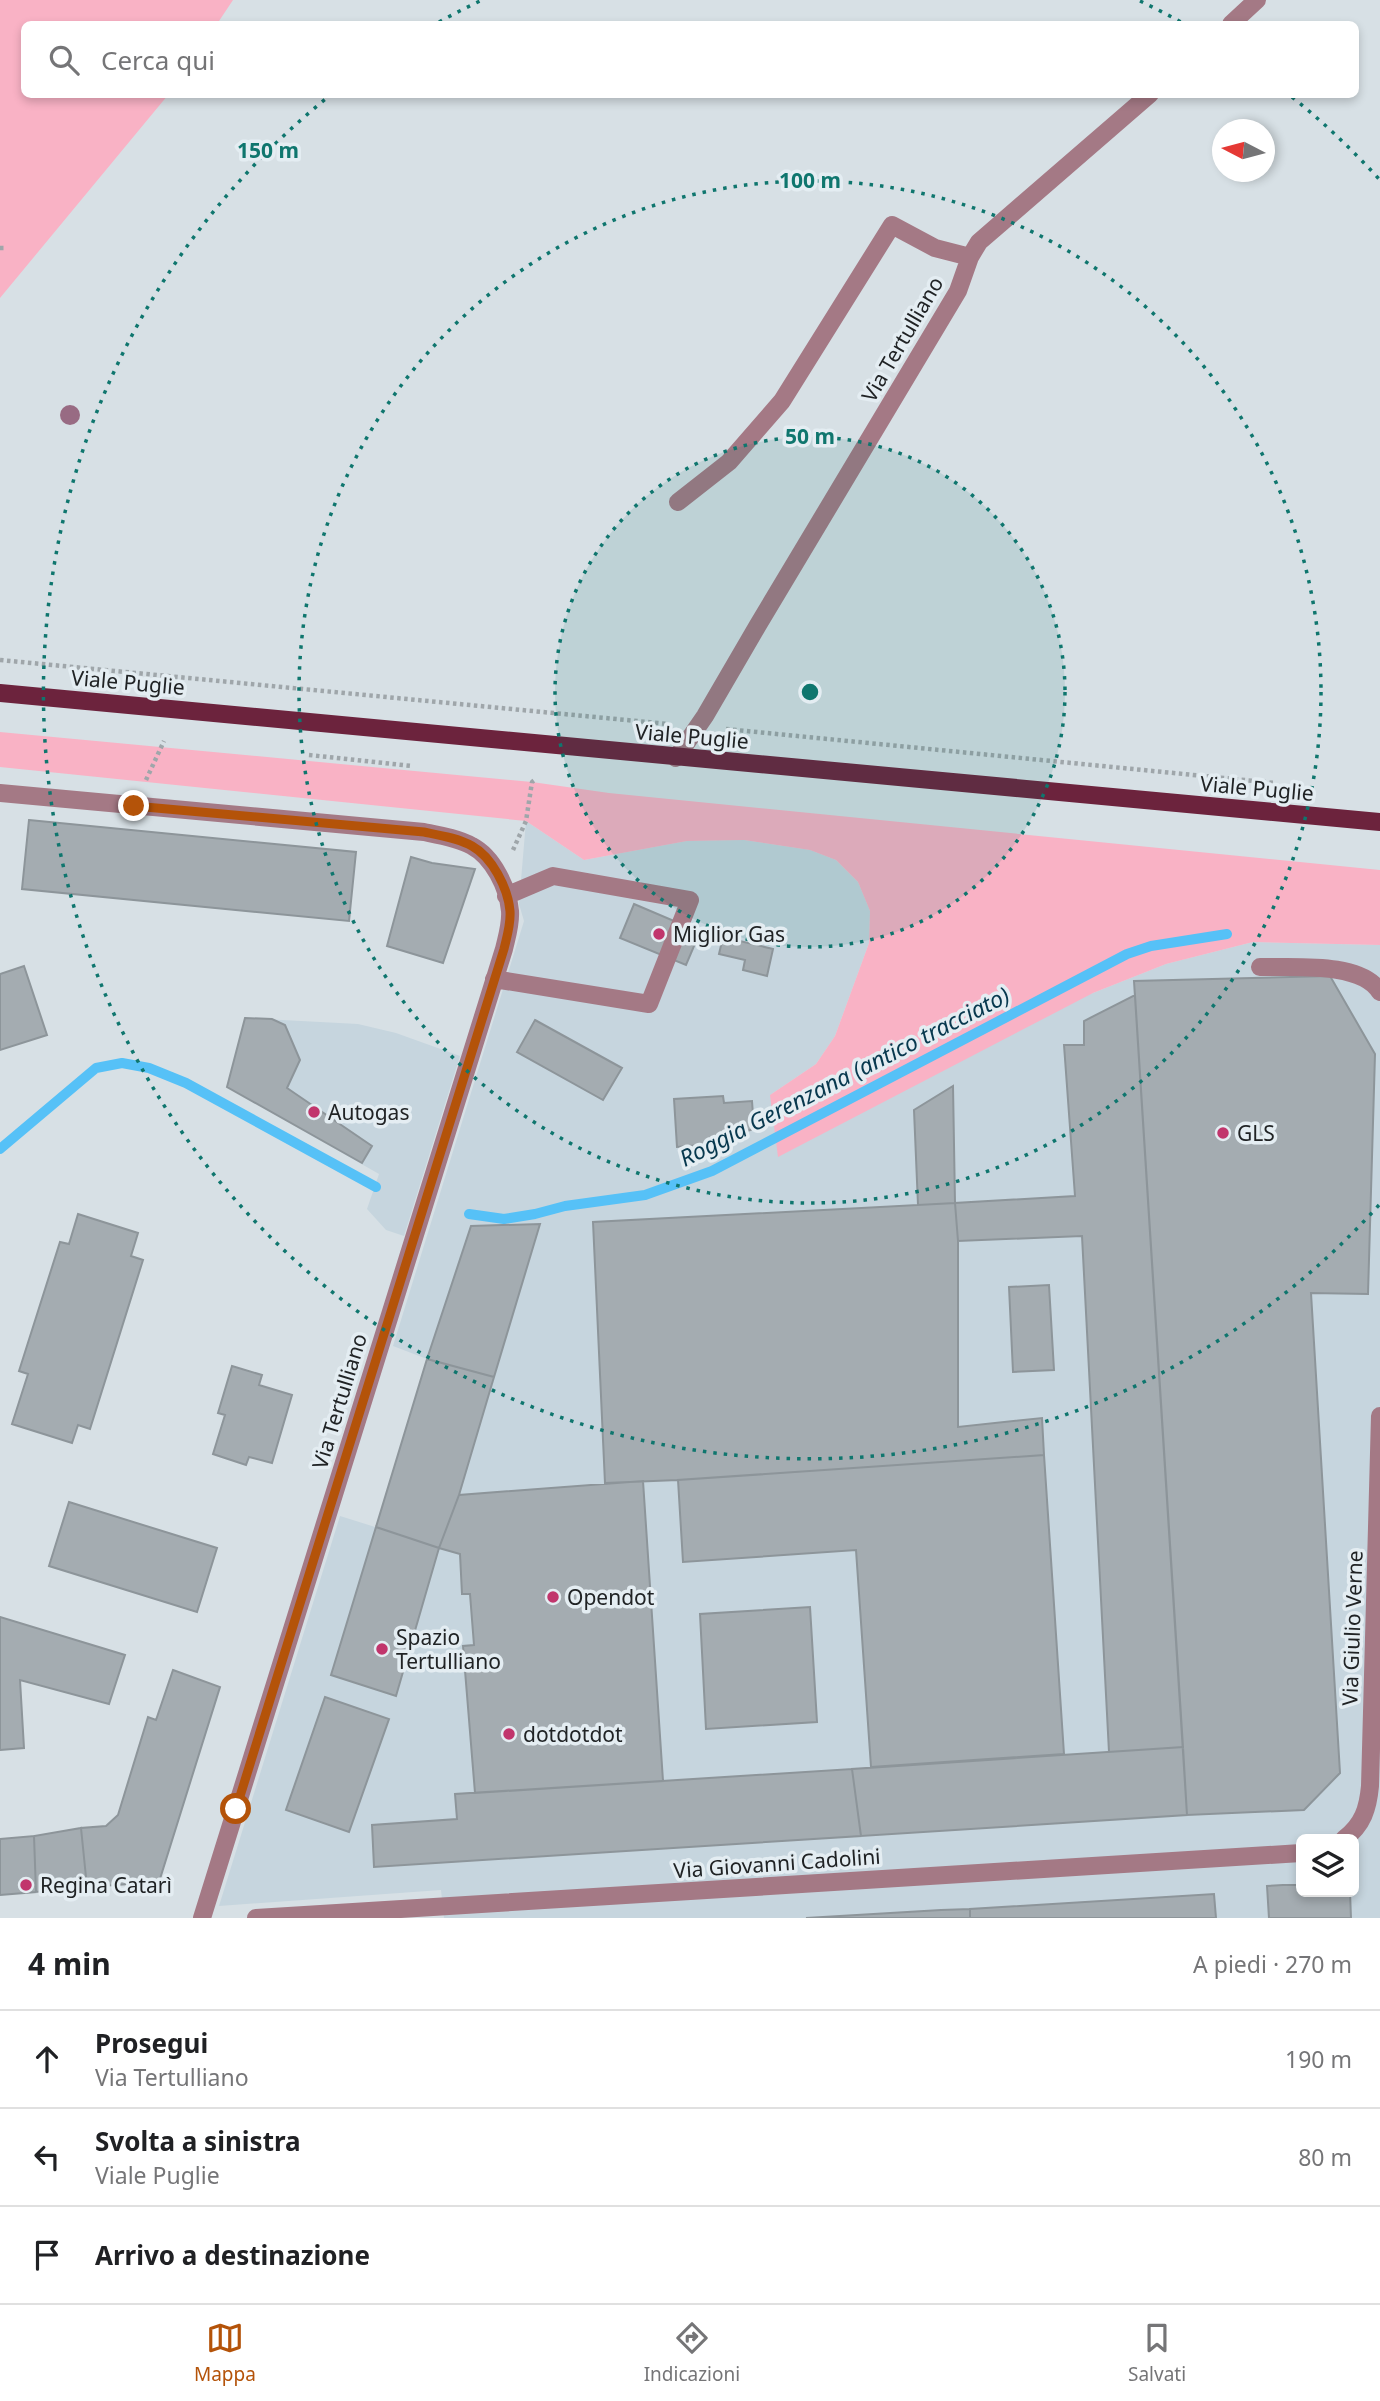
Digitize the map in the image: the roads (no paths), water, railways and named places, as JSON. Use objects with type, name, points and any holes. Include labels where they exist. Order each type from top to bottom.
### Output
[{"type":"main road","name":"Viale Puglie","points":[[0,693],[1380,822]]},
{"type":"street","points":[[1234,21],[1256,0]]},
{"type":"street","name":"Via Tertulliano","points":[[676,758],[705,716],[958,291],[970,257],[979,242],[1145,98]]},
{"type":"street","points":[[678,502],[729,462],[782,401],[892,225],[935,248],[970,257]]},
{"type":"street","points":[[0,793],[424,832],[471,845],[489,858],[506,896],[553,876],[690,900],[649,1004],[495,979]]},
{"type":"street","name":"Via Tertulliano","points":[[202,1918],[495,979],[509,930],[510,909],[506,896]]},
{"type":"street","points":[[1260,967],[1349,971],[1376,985],[1380,992]]},
{"type":"street","name":"Via Giulio Verne","points":[[1350,1834],[1366,1813],[1370,1786],[1380,1416]]},
{"type":"street","name":"Via Giovanni Cadolini","points":[[256,1918],[1296,1853]]},
{"type":"waterway","name":"Roggia Gerenzana (antico tracciato)","points":[[469,1214],[504,1219],[565,1206],[645,1195],[712,1171],[1127,954],[1151,946],[1227,934]]},
{"type":"waterway","name":"Roggia Gerenzana (antico tracciato)","points":[[0,1149],[96,1068],[122,1063],[149,1068],[186,1083],[376,1187]]},
{"type":"place","name":"Miglior Gas","points":[[659,934]]},
{"type":"place","name":"Autogas","points":[[314,1112]]},
{"type":"place","name":"GLS","points":[[1223,1133]]},
{"type":"place","name":"Opendot","points":[[553,1597]]},
{"type":"place","name":"Spazio Tertulliano","points":[[382,1649]]},
{"type":"place","name":"dotdotdot","points":[[509,1734]]},
{"type":"place","name":"Regina Catarì","points":[[26,1885]]}]
